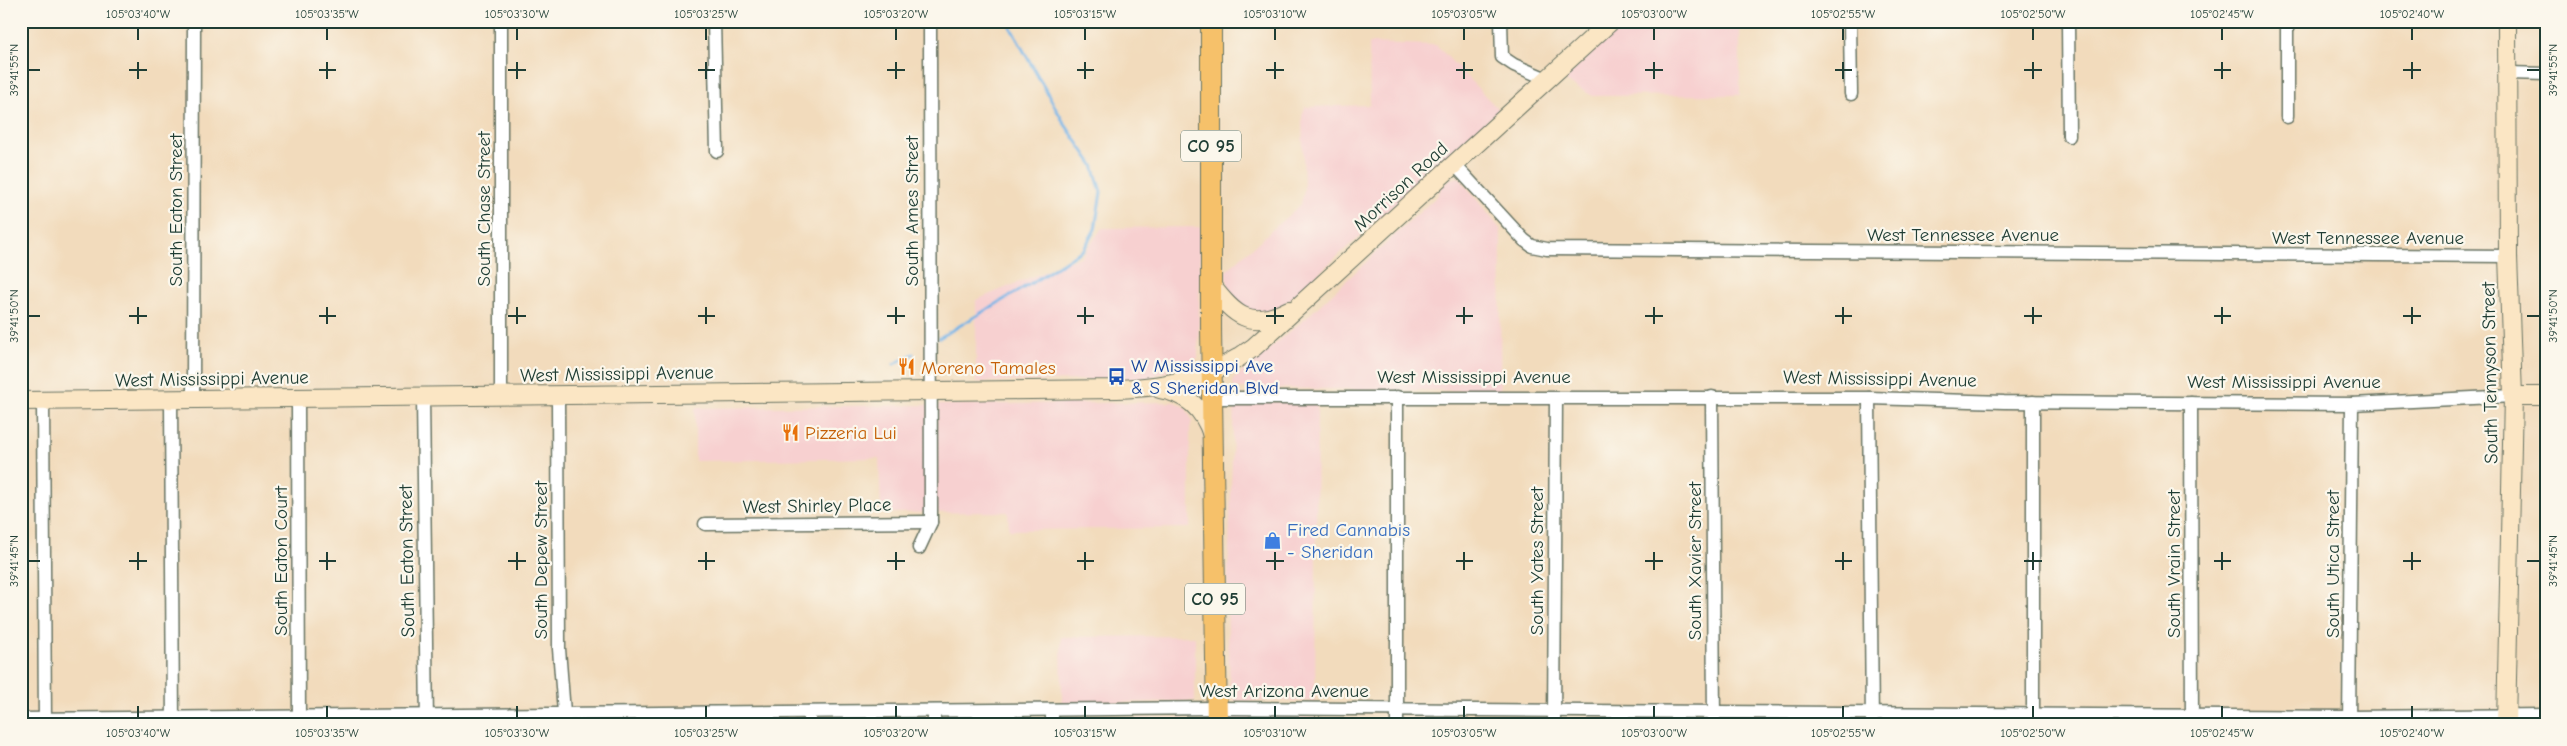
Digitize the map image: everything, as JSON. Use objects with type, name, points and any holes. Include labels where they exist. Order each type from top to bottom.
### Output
[{"type":"main road","name":"CO 95","points":[[1211,21],[1211,285],[1217,716]]},
{"type":"main road","name":"Morrison Road","points":[[1212,373],[1254,347],[1611,21]]},
{"type":"main road","name":"South Tennyson Street","points":[[2506,720],[2513,396],[2508,256],[2507,21]]},
{"type":"main road","points":[[1211,285],[1234,311],[1250,320],[1274,317],[1305,302]]},
{"type":"main road","name":"West Mississippi Avenue","points":[[21,401],[1152,388],[1180,383],[1212,373]]},
{"type":"main road","points":[[1152,388],[1175,392],[1191,402],[1205,418],[1213,440]]},
{"type":"main road","name":"West Mississippi Avenue","points":[[2513,396],[2546,396]]},
{"type":"street","name":"South Eaton Street","points":[[194,21],[194,399]]},
{"type":"street","name":"South Chase Street","points":[[501,21],[501,396]]},
{"type":"street","points":[[714,21],[717,151]]},
{"type":"street","name":"South Ames Street","points":[[919,548],[930,522],[930,21]]},
{"type":"street","points":[[1501,21],[1502,57],[1514,65],[1547,79]]},
{"type":"street","points":[[1850,21],[1851,94]]},
{"type":"street","points":[[2068,21],[2069,136]]},
{"type":"street","points":[[2287,21],[2287,117]]},
{"type":"street","points":[[2508,73],[2546,74]]},
{"type":"street","name":"West Tennessee Avenue","points":[[1454,164],[1524,240],[1532,246],[1547,249],[2508,256]]},
{"type":"street","name":"South Depew Street","points":[[558,395],[559,649],[565,720]]},
{"type":"street","name":"South Eaton Street","points":[[423,396],[426,720]]},
{"type":"street","name":"West Mississippi Avenue","points":[[1213,398],[1712,397],[2352,404],[2513,396]]},
{"type":"street","points":[[1397,397],[1397,725]]},
{"type":"street","name":"South Xavier Street","points":[[1712,397],[1714,719]]},
{"type":"street","name":"South Eaton Court","points":[[298,398],[299,721]]},
{"type":"street","name":"South Yates Street","points":[[1554,725],[1556,398]]},
{"type":"street","points":[[1869,398],[1872,719]]},
{"type":"street","points":[[171,399],[173,721]]},
{"type":"street","points":[[43,401],[45,722]]},
{"type":"street","points":[[2033,402],[2033,720]]},
{"type":"street","name":"South Vrain Street","points":[[2191,403],[2192,720]]},
{"type":"street","name":"South Utica Street","points":[[2349,721],[2352,404]]},
{"type":"street","name":"West Shirley Place","points":[[705,524],[930,522]]},
{"type":"street","points":[[1052,710],[1052,725]]},
{"type":"street","name":"West Arizona Avenue","points":[[21,720],[45,722],[809,718],[934,711],[1052,710],[1217,716],[1397,710],[1554,711],[1714,719],[2349,721],[2506,720],[2546,715]]},
{"type":"street","points":[[934,711],[934,725]]},
{"type":"shaded area","points":[[1628,21],[1740,21],[1740,95],[1593,96],[1563,80]]},
{"type":"shaded area","points":[[1369,43],[1436,45],[1499,110],[1278,310],[1265,314],[1234,306],[1225,272],[1301,204],[1304,191],[1302,116],[1305,107],[1370,105]]},
{"type":"shaded area","points":[[1459,177],[1501,230],[1500,391],[1234,388],[1233,381],[1235,378],[1306,318],[1438,195],[1441,187],[1450,179]]},
{"type":"shaded area","points":[[1201,227],[1198,358],[1188,364],[1145,379],[976,382],[976,300],[1082,256],[1102,228]]},
{"type":"shaded area","points":[[1234,401],[1317,402],[1315,701],[1235,701],[1230,692],[1227,605]]},
{"type":"shaded area","points":[[1175,402],[1186,408],[1192,420],[1190,429],[1190,528],[1009,530],[1008,512],[881,513],[879,458],[695,461],[695,408]]},
{"type":"shaded area","points":[[1195,636],[1195,701],[1062,704],[1061,637]]},
{"type":"shaded area","points":[[1237,717],[1315,717],[1315,725],[1232,725],[1232,720]]},
{"type":"shaded area","points":[[1182,718],[1192,725],[1060,725],[1060,720]]},
{"type":"waterway","points":[[939,338],[1030,284],[1084,249],[1095,229],[1101,192],[1093,165],[1064,123],[1007,21]]},
{"type":"waterway","points":[[894,364],[913,354]]},
{"type":"place","name":"Moreno Tamales","points":[[907,367]]},
{"type":"place","name":"W Mississippi Ave & S Sheridan Blvd","points":[[1117,376]]},
{"type":"place","name":"Pizzeria Lui","points":[[791,432]]},
{"type":"place","name":"Fired Cannabis - Sheridan","points":[[1273,540]]}]
